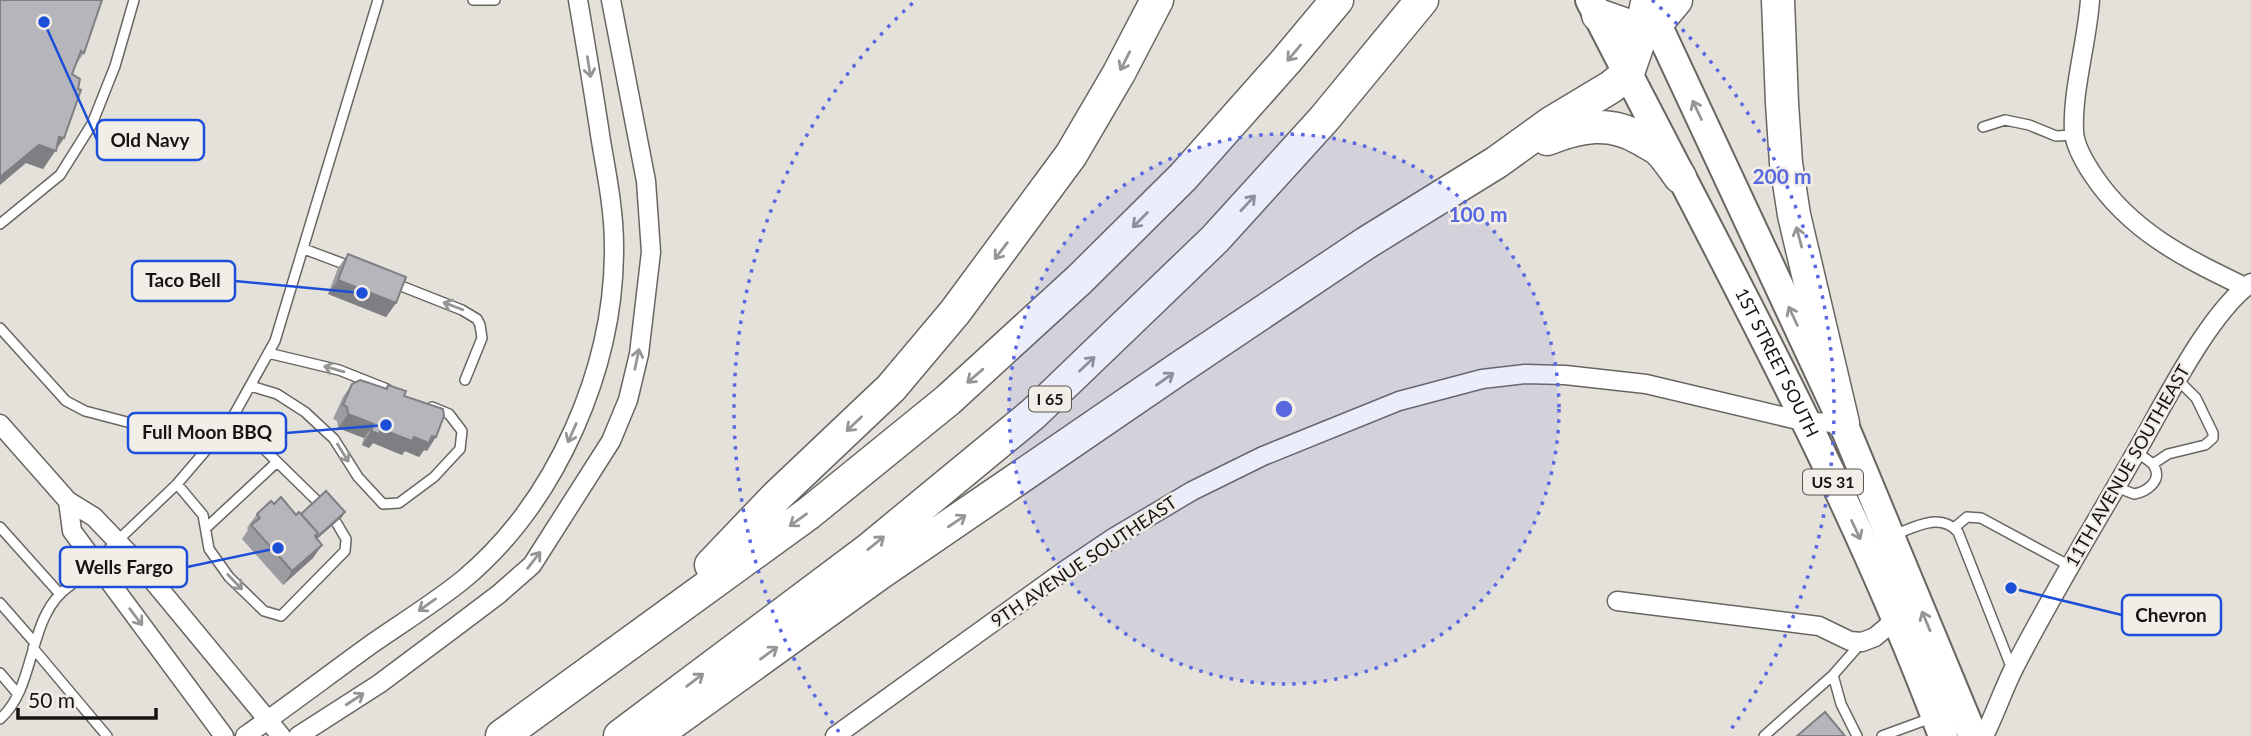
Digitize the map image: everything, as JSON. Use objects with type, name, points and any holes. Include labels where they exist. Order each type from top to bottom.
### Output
[{"type":"highway","points":[[656,622],[776,497],[891,388],[955,312],[1071,155],[1119,73],[1157,0]]},
{"type":"highway","points":[[502,736],[808,513],[939,407],[1009,346],[1183,177],[1337,0]]},
{"type":"highway","name":"I 65","points":[[620,736],[868,550],[1033,414],[1215,239],[1324,119],[1422,0]]},
{"type":"highway","points":[[1778,0],[1786,163],[1794,215],[1843,423]]},
{"type":"highway","points":[[654,736],[880,573],[1181,367],[1366,243],[1611,87],[1628,73],[1653,11],[1594,7]]},
{"type":"highway","points":[[1507,155],[1562,134],[1604,125],[1632,133],[1659,151],[1680,177]]},
{"type":"main road","name":"1ST STREET SOUTH","points":[[1594,7],[1806,422],[1896,619],[1939,726]]},
{"type":"main road","name":"1ST STREET SOUTH","points":[[1653,11],[1843,423],[1973,736]]},
{"type":"street","points":[[245,736],[472,570],[505,538],[531,504],[566,446],[586,402],[603,347],[610,307],[614,246],[610,193],[578,0]]},
{"type":"street","points":[[298,736],[411,660],[499,594],[532,565],[611,441],[628,400],[639,354],[651,252],[646,181],[611,0]]},
{"type":"street","points":[[2090,0],[2088,31],[2074,119],[2074,135],[2088,168],[2116,207],[2132,221],[2175,251],[2248,285]]},
{"type":"street","name":"11TH AVENUE SOUTHEAST","points":[[1984,736],[2013,670],[2178,380],[2229,303],[2248,285]]},
{"type":"street","name":"9TH AVENUE SOUTHEAST","points":[[835,736],[1064,571],[1192,491],[1262,456],[1399,401],[1482,379],[1525,374],[1564,375],[1646,384],[1806,422],[1843,423]]},
{"type":"street","points":[[0,424],[68,501],[94,517],[118,541],[281,736]]},
{"type":"street","points":[[68,501],[72,531],[224,736]]},
{"type":"street","points":[[1617,601],[1819,626],[1850,640],[1862,642],[1875,637],[1896,619]]},
{"type":"lane","points":[[0,224],[60,175],[92,124],[115,66],[134,0]]},
{"type":"lane","points":[[0,719],[17,693],[44,617],[59,593],[71,585],[177,484],[230,422],[275,341],[378,0]]},
{"type":"lane","points":[[472,0],[495,0]]},
{"type":"lane","points":[[1983,127],[2005,120],[2056,135],[2074,135]]},
{"type":"lane","points":[[304,249],[365,272]]},
{"type":"lane","points":[[377,277],[461,310],[477,319],[482,338],[465,380]]},
{"type":"lane","points":[[0,328],[66,401],[85,411],[211,444]]},
{"type":"lane","points":[[268,353],[339,370],[397,394]]},
{"type":"lane","points":[[2153,464],[2168,454],[2205,445],[2213,438],[2196,398],[2178,380]]},
{"type":"lane","points":[[251,386],[278,394],[305,412],[334,439],[358,477],[383,504],[398,503],[408,498],[460,449],[462,432],[449,414],[423,404]]},
{"type":"lane","points":[[230,422],[260,444],[317,501]]},
{"type":"lane","points":[[2116,487],[2134,494],[2148,489],[2155,480],[2153,464],[2136,453]]},
{"type":"lane","points":[[206,528],[277,462]]},
{"type":"lane","points":[[177,484],[203,515],[209,549],[229,577],[264,611],[281,616],[345,551],[346,539],[336,522]]},
{"type":"lane","points":[[1954,528],[1967,517],[1981,518],[2070,566]]},
{"type":"lane","points":[[1891,536],[1928,522],[1942,523],[1954,528],[1973,568],[2013,670]]},
{"type":"lane","points":[[0,527],[59,593]]},
{"type":"lane","points":[[0,603],[107,736]]},
{"type":"lane","points":[[1764,736],[1833,675],[1862,642]]},
{"type":"lane","points":[[0,673],[17,693]]},
{"type":"lane","points":[[1833,675],[1841,704],[1857,736]]},
{"type":"lane","points":[[1882,736],[1939,726]]},
{"type":"building","points":[[0,0],[102,0],[84,53],[81,51],[72,74],[80,79],[78,89],[81,90],[64,138],[59,137],[56,151],[39,145],[0,177]]},
{"type":"building","points":[[348,254],[406,277],[396,303],[338,280]]},
{"type":"building","points":[[360,380],[387,389],[388,385],[406,391],[404,396],[443,409],[444,416],[436,437],[432,436],[429,443],[414,437],[412,441],[381,429],[379,434],[371,431],[374,424],[348,414],[347,407],[343,405],[352,384]]},
{"type":"building","points":[[326,491],[345,512],[316,538],[318,533],[301,514]]},
{"type":"building","points":[[281,497],[296,515],[299,512],[318,533],[315,536],[322,545],[292,571],[251,525],[260,518],[257,514],[271,501],[274,504]]},
{"type":"building","points":[[1825,712],[1845,736],[1797,736]]},
{"type":"place","name":"Old Navy","points":[[44,22]]},
{"type":"place","name":"Taco Bell","points":[[362,293]]},
{"type":"place","name":"Full Moon BBQ","points":[[386,425]]},
{"type":"place","name":"Wells Fargo","points":[[278,548]]},
{"type":"place","name":"Chevron","points":[[2011,588]]}]
